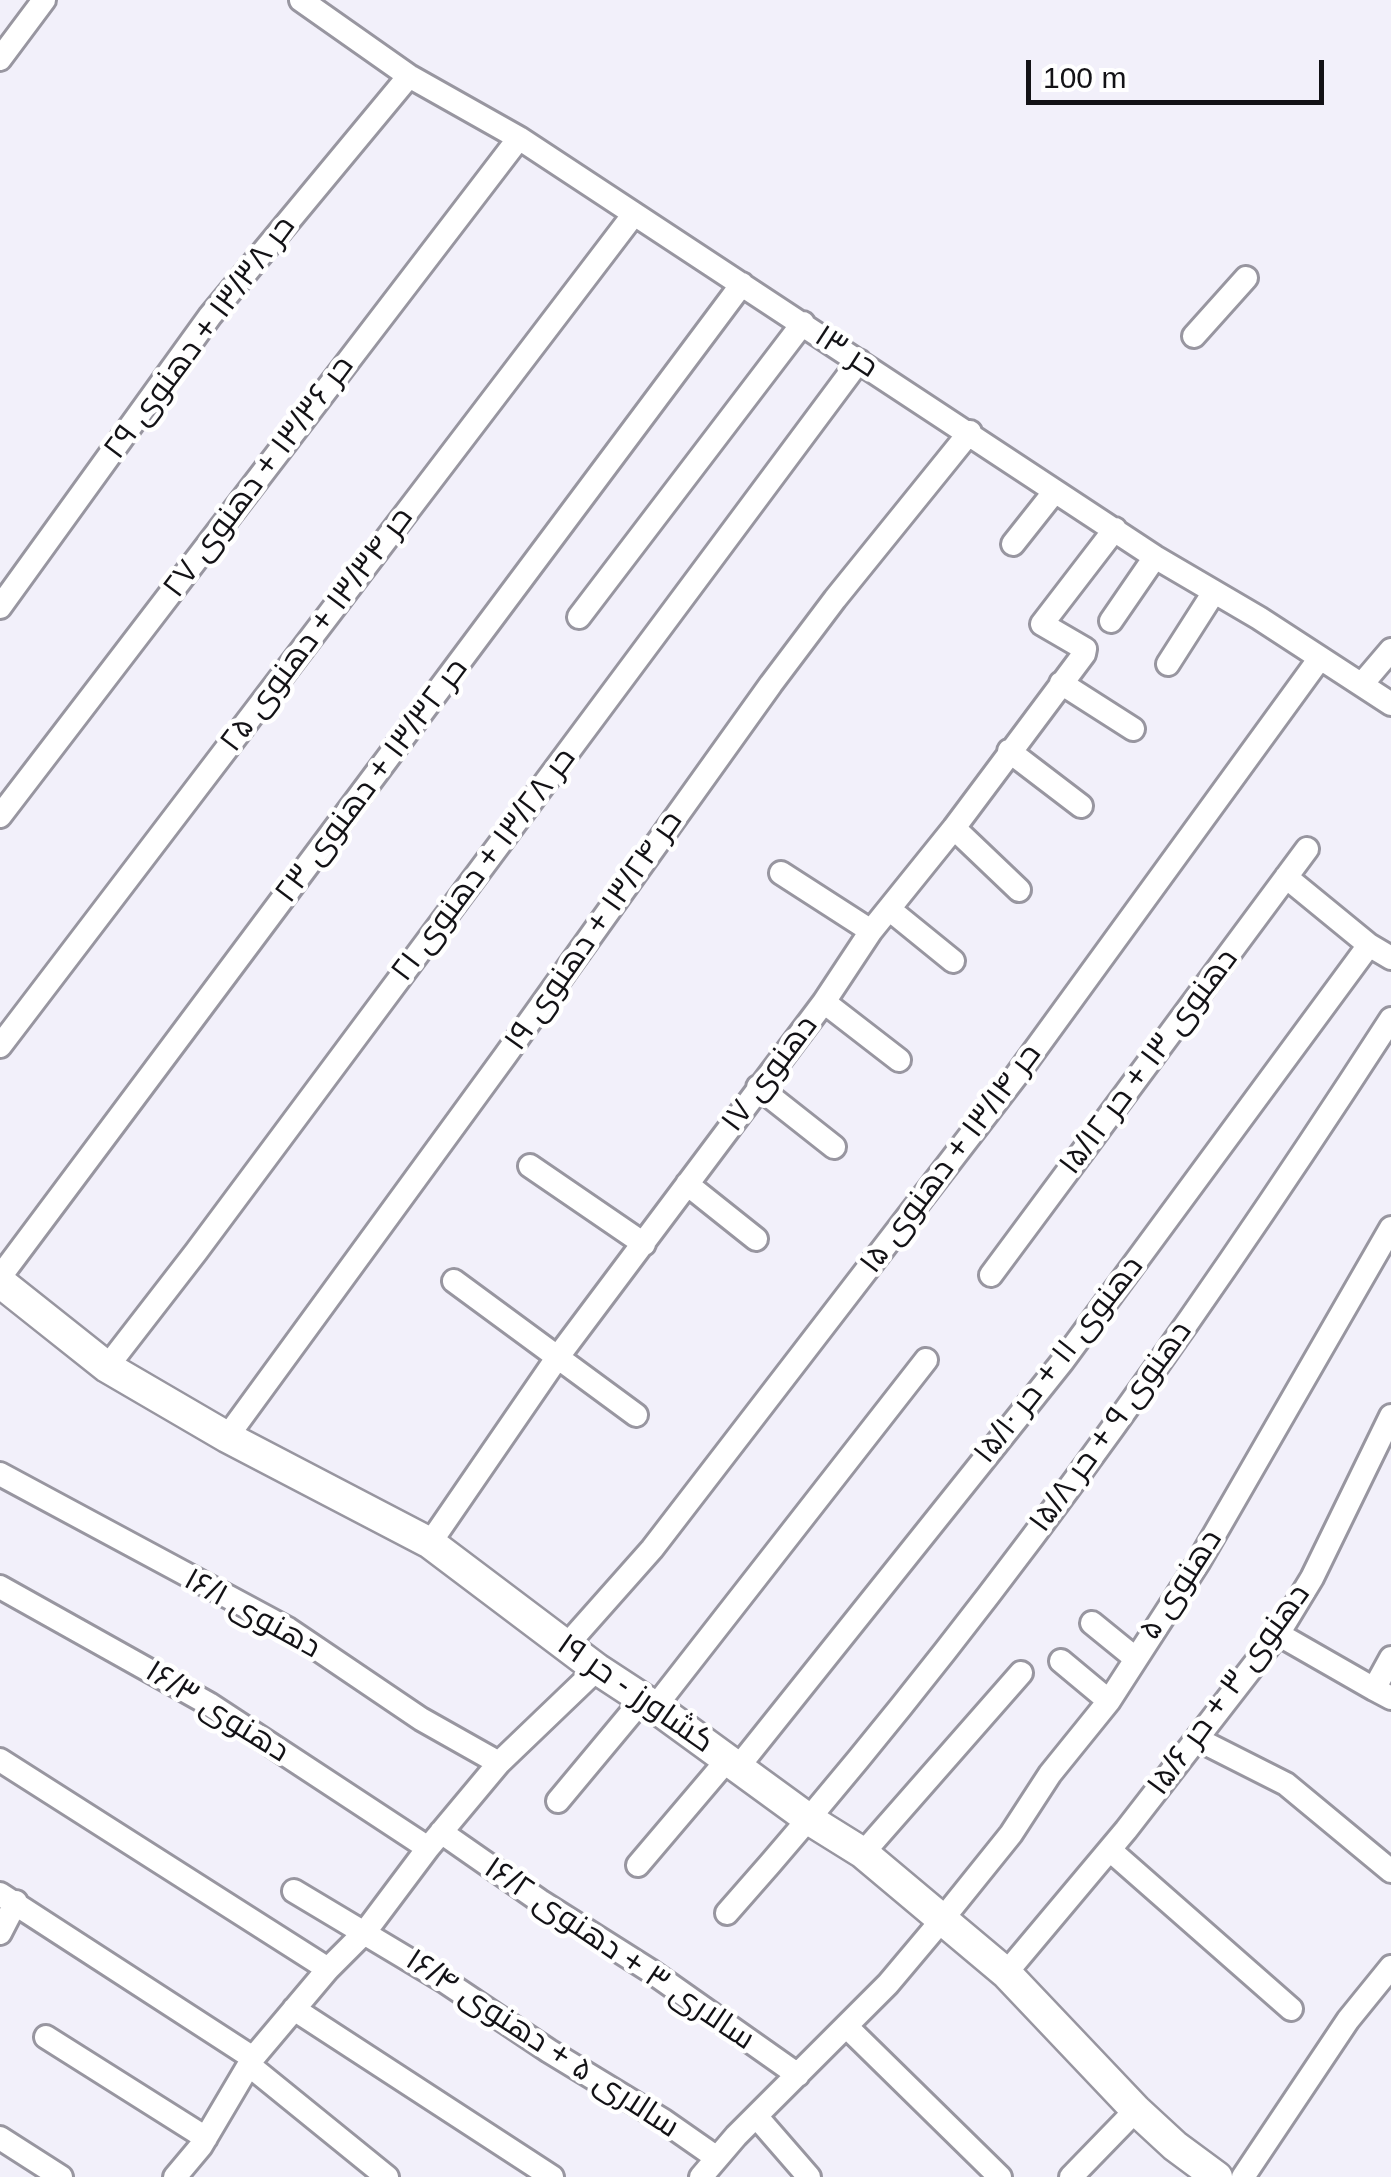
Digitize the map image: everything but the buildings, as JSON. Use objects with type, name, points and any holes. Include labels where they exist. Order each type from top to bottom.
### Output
[{"type":"street","points":[[0,59],[44,0]]},
{"type":"street","name":"حر ۱۳","points":[[301,0],[409,76],[519,138],[1156,557],[1391,704]]},
{"type":"street","name":"حر ۱۳/۳۸ + دهنوی ۲۹","points":[[0,607],[210,316],[409,76]]},
{"type":"street","name":"حر ۱۳/۳۶ + دهنوی ۲۷","points":[[0,816],[519,138]]},
{"type":"street","name":"حر ۱۳/۳۴ + دهنوی ۲۵","points":[[0,1046],[634,214]]},
{"type":"street","points":[[1194,336],[1246,278]]},
{"type":"street","name":"حر ۱۳/۳۲ + دهنوی ۲۳","points":[[0,1280],[742,284]]},
{"type":"street","points":[[579,617],[803,324]]},
{"type":"street","name":"حر ۱۳/۲۸ + دهنوی ۲۱","points":[[107,1367],[859,361]]},
{"type":"street","name":"حر ۱۳/۲۴ + دهنوی ۱۹","points":[[227,1437],[517,1040],[770,684],[834,598],[970,432]]},
{"type":"street","points":[[1013,544],[1055,491]]},
{"type":"street","name":"دهنوی ۱۷","points":[[430,1544],[557,1358],[824,1002],[872,931],[1084,654],[1085,649],[1042,624],[1115,529]]},
{"type":"street","points":[[1111,621],[1156,557]]},
{"type":"street","points":[[1168,664],[1214,592]]},
{"type":"street","points":[[1362,684],[1391,650]]},
{"type":"street","name":"حر ۱۳/۱۴ + دهنوی ۱۵","points":[[566,1646],[652,1549],[1016,1076],[1320,658]]},
{"type":"street","points":[[1061,683],[1132,729]]},
{"type":"street","points":[[1009,751],[1081,806]]},
{"type":"street","points":[[954,828],[1018,890]]},
{"type":"street","name":"دهنوی ۱۳ + حر ۱۵/۱۲","points":[[991,1275],[1307,849]]},
{"type":"street","points":[[781,873],[872,931]]},
{"type":"street","points":[[1286,876],[1368,945],[1391,958]]},
{"type":"street","points":[[889,909],[953,961]]},
{"type":"street","name":"دهنوی ۱۱ + حر ۱۵/۱۰","points":[[638,1865],[733,1762],[1062,1362],[1368,945]]},
{"type":"street","points":[[824,1002],[899,1060]]},
{"type":"street","name":"دهنوی ۹ + حر ۱۵/۸","points":[[727,1913],[810,1820],[984,1600],[1123,1414],[1318,1132],[1391,1019]]},
{"type":"street","points":[[758,1086],[834,1147]]},
{"type":"street","points":[[530,1166],[644,1244]]},
{"type":"street","points":[[687,1184],[756,1240]]},
{"type":"street","name":"دهنوی ۵","points":[[701,2177],[941,1921],[1011,1834],[1050,1774],[1109,1700],[1198,1563],[1391,1228]]},
{"type":"street","name":"کشاورز - حر ۱۹","points":[[0,1280],[107,1367],[227,1437],[430,1544],[597,1670],[863,1854],[1006,1972],[1136,2110],[1217,2177]]},
{"type":"street","points":[[454,1281],[636,1415]]},
{"type":"street","points":[[558,1802],[649,1703],[926,1360]]},
{"type":"street","name":"دهنوی ۳ + حر ۱۵/۶","points":[[1006,1972],[1110,1850],[1278,1634],[1312,1578],[1391,1416]]},
{"type":"street","name":"دهنوی ۱۶/۱","points":[[0,1474],[288,1629],[421,1719],[499,1762]]},
{"type":"street","name":"دهنوی ۱۶/۳","points":[[0,1587],[210,1704],[435,1840]]},
{"type":"street","points":[[1092,1623],[1134,1658]]},
{"type":"street","points":[[1278,1634],[1383,1694],[1391,1658]]},
{"type":"street","points":[[1061,1660],[1109,1700]]},
{"type":"street","points":[[175,2177],[206,2138],[251,2062],[328,1968],[365,1932],[499,1762],[597,1670]]},
{"type":"street","points":[[863,1854],[1022,1673]]},
{"type":"street","points":[[1197,1739],[1286,1784],[1391,1872]]},
{"type":"street","points":[[0,1760],[328,1968]]},
{"type":"street","name":"سالاری ۳ + دهنوی ۱۶/۲","points":[[435,1840],[650,1970],[798,2075]]},
{"type":"street","points":[[1110,1850],[1291,2009]]},
{"type":"street","name":"سالاری ۵ + دهنوی ۱۶/۴","points":[[294,1891],[446,1982],[717,2158]]},
{"type":"street","points":[[0,1933],[8,1898],[251,2062],[387,2177]]},
{"type":"street","points":[[1243,2177],[1348,2020],[1391,1967]]},
{"type":"street","points":[[294,2009],[552,2177]]},
{"type":"street","points":[[846,2026],[1000,2177]]},
{"type":"street","points":[[46,2037],[206,2138]]},
{"type":"street","points":[[1071,2177],[1136,2110]]},
{"type":"street","points":[[756,2116],[809,2177]]},
{"type":"street","points":[[0,2138],[61,2177]]}]
